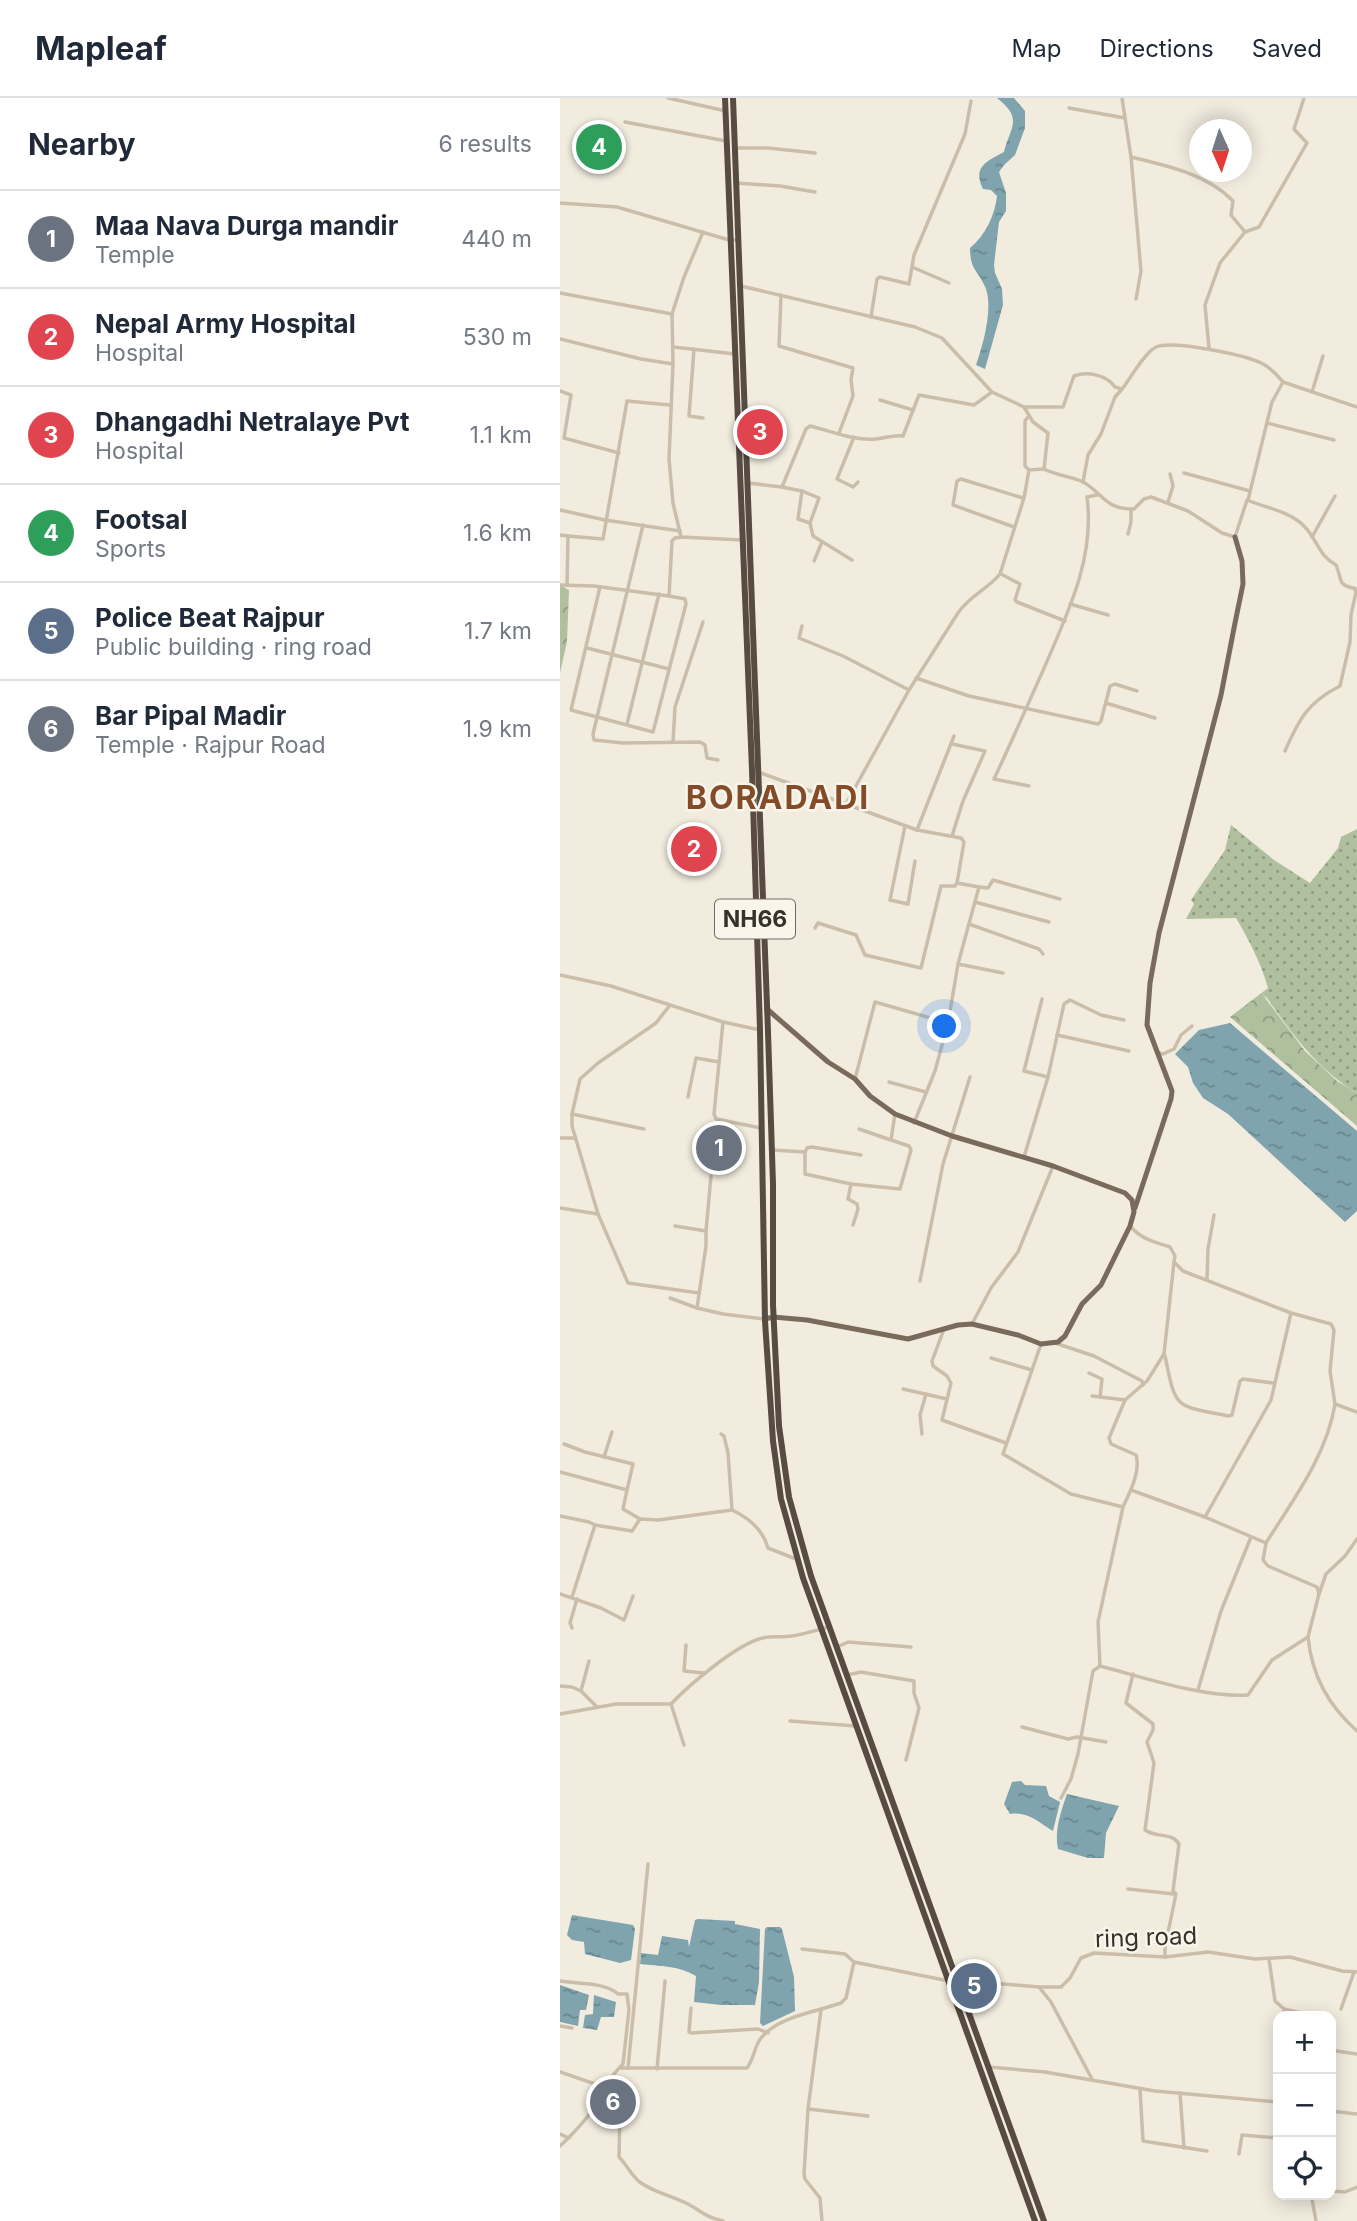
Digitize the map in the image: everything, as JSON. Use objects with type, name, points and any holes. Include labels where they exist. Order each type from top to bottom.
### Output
[{"type":"highway","name":"NH66","points":[[725,98],[729,240],[758,772],[773,1184],[774,1317],[779,1426],[789,1497],[825,1628],[856,1726],[1035,2221]]},
{"type":"highway","name":"NH66","points":[[733,98],[748,483],[746,539],[765,1318],[773,1441],[781,1499],[796,1559],[825,1628],[836,1647],[1044,2221]]},
{"type":"main road","points":[[765,1318],[807,1320],[908,1339],[972,1324],[1041,1343],[1055,1343],[1063,1339],[1082,1304],[1101,1285],[1130,1226],[1171,1099],[1172,1091],[1147,1025],[1150,983],[1159,933],[1221,695],[1238,610],[1243,584],[1242,561],[1236,537]]},
{"type":"main road","points":[[766,1008],[828,1062],[855,1079],[870,1096],[895,1114],[952,1136],[1054,1166],[1125,1193],[1132,1200],[1134,1212]]},
{"type":"street","points":[[668,98],[726,111]]},
{"type":"street","points":[[1122,98],[1131,157],[1141,271],[1136,299]]},
{"type":"street","points":[[1209,349],[1205,305],[1220,263],[1245,232],[1259,227],[1307,143],[1294,129],[1304,98]]},
{"type":"street","points":[[871,317],[877,279],[880,277],[909,284],[914,255],[965,134],[971,101]]},
{"type":"street","points":[[1069,108],[1125,118]]},
{"type":"street","points":[[625,122],[726,141]]},
{"type":"street","points":[[735,148],[815,153]]},
{"type":"street","points":[[1131,157],[1170,166],[1220,190],[1233,201],[1231,215],[1245,232]]},
{"type":"street","points":[[737,183],[815,192]]},
{"type":"street","points":[[560,203],[617,208],[729,240],[739,240]]},
{"type":"street","points":[[680,534],[673,503],[669,459],[672,314],[703,232]]},
{"type":"street","points":[[912,267],[948,283]]},
{"type":"street","points":[[741,286],[915,327],[942,338],[992,392],[1024,407],[1063,407],[1074,376],[1080,374],[1102,376],[1110,379],[1115,387],[1122,389]]},
{"type":"street","points":[[560,293],[672,314]]},
{"type":"street","points":[[781,295],[779,346],[853,368],[850,380],[853,396],[839,433]]},
{"type":"street","points":[[560,339],[673,364]]},
{"type":"street","points":[[1083,482],[1088,454],[1101,434],[1115,397],[1153,348],[1165,344],[1209,349],[1261,362],[1283,382],[1357,407]]},
{"type":"street","points":[[673,347],[735,354]]},
{"type":"street","points":[[694,349],[689,416],[703,418]]},
{"type":"street","points":[[1312,392],[1323,356]]},
{"type":"street","points":[[1128,534],[1131,510],[1144,499],[1151,497],[1188,511],[1222,533],[1236,537],[1272,402],[1283,382]]},
{"type":"street","points":[[560,391],[571,395],[564,438],[619,453]]},
{"type":"street","points":[[782,487],[806,429],[810,426],[855,437],[876,439],[888,435],[904,436],[919,395],[974,405],[992,392]]},
{"type":"street","points":[[880,400],[913,410]]},
{"type":"street","points":[[560,535],[603,539],[627,401],[670,405]]},
{"type":"street","points":[[1024,407],[1028,417],[1048,433],[1044,468]]},
{"type":"street","points":[[1028,417],[1025,422],[1025,466],[1029,470]]},
{"type":"street","points":[[1267,423],[1334,440]]},
{"type":"street","points":[[855,437],[837,480],[853,486],[858,482]]},
{"type":"street","points":[[1029,470],[1044,468],[1083,482],[1111,505],[1131,510]]},
{"type":"street","points":[[846,804],[916,678],[965,602],[994,582],[1000,574],[1024,498],[1029,470]]},
{"type":"street","points":[[1184,473],[1250,491]]},
{"type":"street","points":[[1168,502],[1173,486],[1170,474]]},
{"type":"street","points":[[1014,527],[954,505],[957,481],[961,478],[1024,498]]},
{"type":"street","points":[[748,483],[802,491],[819,498],[810,523],[811,535],[852,560]]},
{"type":"street","points":[[802,491],[798,519],[810,523]]},
{"type":"street","points":[[1029,786],[994,779],[1065,621],[1086,557],[1089,535],[1087,498],[1097,495]]},
{"type":"street","points":[[1312,537],[1335,496]]},
{"type":"street","points":[[1247,500],[1305,526],[1323,556],[1336,565],[1339,581],[1345,586],[1355,588],[1356,592],[1351,615],[1350,642],[1340,686],[1317,697],[1292,732],[1285,751]]},
{"type":"street","points":[[560,510],[680,534],[746,539]]},
{"type":"street","points":[[643,525],[594,740],[623,743],[700,742],[705,745],[707,758],[718,760]]},
{"type":"street","points":[[669,596],[672,541],[680,534]]},
{"type":"street","points":[[567,585],[568,536]]},
{"type":"street","points":[[814,561],[822,541]]},
{"type":"street","points":[[1000,574],[1020,583],[1015,600],[1017,602],[1065,621]]},
{"type":"street","points":[[560,586],[600,587],[687,600],[655,731],[570,710],[600,587]]},
{"type":"street","points":[[627,725],[659,594]]},
{"type":"street","points":[[1070,604],[1108,615]]},
{"type":"street","points":[[673,742],[675,707],[704,622]]},
{"type":"street","points":[[802,626],[799,638],[843,656],[909,690]]},
{"type":"street","points":[[586,648],[669,669]]},
{"type":"street","points":[[916,678],[970,696],[1098,724],[1110,686],[1115,684],[1137,691]]},
{"type":"street","points":[[1106,703],[1155,718]]},
{"type":"street","points":[[917,830],[954,736]]},
{"type":"street","points":[[951,744],[985,751],[962,801],[953,836]]},
{"type":"street","points":[[758,772],[917,830],[961,838],[964,842],[957,883]]},
{"type":"street","points":[[905,825],[890,900],[908,904],[915,861]]},
{"type":"street","points":[[815,928],[818,923],[856,935],[865,955],[921,968],[941,886],[955,886],[957,883],[988,888],[993,880],[1060,899]]},
{"type":"street","points":[[915,1123],[935,1071],[948,1023],[958,964],[979,887]]},
{"type":"street","points":[[975,902],[1049,922]]},
{"type":"street","points":[[969,925],[1039,949],[1043,954]]},
{"type":"street","points":[[958,964],[1003,973]]},
{"type":"street","points":[[560,975],[611,986],[723,1022],[760,1030]]},
{"type":"street","points":[[1042,999],[1024,1071],[1048,1077]]},
{"type":"street","points":[[1024,1157],[1048,1077],[1064,1004],[1070,1000],[1101,1015],[1124,1020]]},
{"type":"street","points":[[855,1079],[875,1002],[948,1023]]},
{"type":"street","points":[[670,1005],[656,1023],[598,1063],[580,1079],[572,1114],[576,1139],[598,1214],[628,1283],[699,1293]]},
{"type":"street","points":[[723,1022],[714,1114],[716,1119],[761,1128]]},
{"type":"street","points":[[1159,1052],[1163,1054],[1174,1049],[1181,1035],[1192,1027]]},
{"type":"street","points":[[1057,1035],[1129,1051]]},
{"type":"street","points":[[688,1097],[696,1058],[719,1062]]},
{"type":"street","points":[[920,1281],[943,1164],[970,1077]]},
{"type":"street","points":[[889,1082],[926,1092]]},
{"type":"street","points":[[572,1114],[645,1129]]},
{"type":"street","points":[[891,1140],[895,1114]]},
{"type":"street","points":[[859,1129],[911,1148],[900,1189],[851,1184],[805,1174],[807,1148],[860,1155]]},
{"type":"street","points":[[560,1138],[576,1139]]},
{"type":"street","points":[[770,1150],[805,1152]]},
{"type":"street","points":[[972,1324],[991,1288],[1018,1252],[1054,1166]]},
{"type":"street","points":[[697,1308],[706,1246],[711,1175]]},
{"type":"street","points":[[851,1184],[848,1199],[858,1206],[853,1225]]},
{"type":"street","points":[[560,1208],[598,1214]]},
{"type":"street","points":[[1207,1280],[1208,1249],[1214,1215]]},
{"type":"street","points":[[675,1226],[706,1231]]},
{"type":"street","points":[[1130,1226],[1146,1240],[1170,1247],[1175,1256],[1164,1354],[1173,1394],[1192,1409],[1227,1416],[1231,1415],[1240,1381],[1243,1379],[1273,1383]]},
{"type":"street","points":[[1174,1262],[1183,1271],[1291,1313],[1331,1324],[1334,1330],[1329,1371],[1335,1404],[1332,1425],[1298,1493],[1266,1543],[1263,1560],[1268,1566],[1317,1587],[1319,1594]]},
{"type":"street","points":[[670,1298],[723,1314],[765,1318]]},
{"type":"street","points":[[1205,1517],[1271,1399],[1291,1313]]},
{"type":"street","points":[[944,1329],[932,1361],[933,1366],[951,1382],[942,1420],[1006,1443]]},
{"type":"street","points":[[1041,1343],[1003,1454],[1071,1494],[1123,1507]]},
{"type":"street","points":[[1055,1343],[1094,1356],[1142,1381],[1143,1385]]},
{"type":"street","points":[[1100,1666],[1098,1622],[1123,1507],[1131,1490],[1138,1460],[1136,1454],[1111,1444],[1110,1438],[1125,1399],[1143,1385],[1164,1354]]},
{"type":"street","points":[[991,1358],[1032,1370]]},
{"type":"street","points":[[1090,1373],[1102,1379],[1100,1397]]},
{"type":"street","points":[[903,1389],[947,1399]]},
{"type":"street","points":[[922,1434],[920,1415],[926,1394]]},
{"type":"street","points":[[1092,1396],[1125,1399]]},
{"type":"street","points":[[1335,1404],[1357,1412]]},
{"type":"street","points":[[604,1457],[612,1432]]},
{"type":"street","points":[[721,1434],[724,1436],[728,1453],[732,1510]]},
{"type":"street","points":[[564,1444],[633,1464],[623,1509],[640,1519],[658,1520],[732,1510],[765,1536],[768,1548],[796,1559]]},
{"type":"street","points":[[560,1472],[627,1490]]},
{"type":"street","points":[[1131,1490],[1266,1543]]},
{"type":"street","points":[[560,1516],[632,1531],[640,1519]]},
{"type":"street","points":[[572,1628],[570,1623],[574,1598],[595,1525]]},
{"type":"street","points":[[1198,1690],[1221,1611],[1251,1537]]},
{"type":"street","points":[[1357,1539],[1345,1556],[1326,1574],[1308,1637],[1311,1662],[1324,1693],[1339,1715],[1357,1731]]},
{"type":"street","points":[[560,1594],[624,1619],[633,1596]]},
{"type":"street","points":[[560,1714],[616,1704],[671,1704],[706,1673],[758,1639],[790,1637],[825,1628]]},
{"type":"street","points":[[1061,1798],[1070,1779],[1081,1738],[1093,1671],[1100,1666],[1217,1695],[1248,1695],[1272,1660],[1308,1637]]},
{"type":"street","points":[[836,1647],[848,1642],[911,1647]]},
{"type":"street","points":[[686,1645],[684,1671],[706,1673]]},
{"type":"street","points":[[581,1691],[589,1661]]},
{"type":"street","points":[[846,1675],[861,1672],[914,1681],[914,1693],[919,1708],[906,1760]]},
{"type":"street","points":[[1133,1674],[1125,1703],[1153,1724],[1147,1742],[1154,1763],[1145,1830],[1180,1844],[1173,1891],[1176,1894],[1165,1957]]},
{"type":"street","points":[[560,1686],[581,1691],[596,1706]]},
{"type":"street","points":[[671,1704],[684,1745]]},
{"type":"street","points":[[790,1721],[856,1726]]},
{"type":"street","points":[[1022,1727],[1068,1739],[1073,1737],[1106,1742]]},
{"type":"street","points":[[628,2068],[648,1864]]},
{"type":"street","points":[[1128,1889],[1176,1894]]},
{"type":"street","points":[[802,1949],[845,1954],[854,1962],[950,1981]]},
{"type":"street","name":"ring road","points":[[950,1981],[958,1979],[1061,1987],[1070,1978],[1081,1958],[1094,1953],[1165,1957],[1208,1952],[1255,1959],[1290,1957],[1355,1972]]},
{"type":"street","points":[[1269,1959],[1275,2001],[1284,2009],[1293,2011]]},
{"type":"street","points":[[617,2070],[747,2068],[761,2038],[768,2033],[789,2019],[841,2003],[846,1997],[854,1962]]},
{"type":"street","points":[[1340,2009],[1355,1972]]},
{"type":"street","points":[[560,1981],[604,1987],[615,1990],[618,1994],[627,1994],[629,2010],[623,2064],[603,2086]]},
{"type":"street","points":[[657,2069],[665,1981]]},
{"type":"street","points":[[1039,1987],[1051,2002],[1093,2080]]},
{"type":"street","points":[[691,2008],[691,2033],[758,2029],[768,2033]]},
{"type":"street","points":[[821,2010],[808,2109],[804,2174],[820,2199],[822,2221]]},
{"type":"street","points":[[560,2026],[572,2028]]},
{"type":"street","points":[[1336,2050],[1357,2054]]},
{"type":"street","points":[[989,2067],[1045,2072],[1140,2089],[1273,2102]]},
{"type":"street","points":[[560,2072],[603,2086]]},
{"type":"street","points":[[560,2146],[602,2097],[605,2090],[603,2086]]},
{"type":"street","points":[[1140,2089],[1143,2141],[1207,2151]]},
{"type":"street","points":[[1180,2093],[1184,2148]]},
{"type":"street","points":[[620,2105],[619,2157],[634,2176],[661,2194],[688,2204],[709,2218],[723,2221]]},
{"type":"street","points":[[808,2109],[868,2116]]},
{"type":"street","points":[[1336,2112],[1357,2114]]},
{"type":"street","points":[[560,2134],[569,2138]]},
{"type":"street","points":[[1239,2154],[1242,2135],[1273,2138]]},
{"type":"street","points":[[1336,2191],[1345,2192],[1357,2187]]},
{"type":"street","points":[[1312,2200],[1317,2221]]},
{"type":"green space","points":[[587,137],[612,138],[611,156],[587,155]]},
{"type":"green space","points":[[560,585],[569,590],[567,642],[560,673]]},
{"type":"green space","points":[[1231,825],[1274,860],[1310,883],[1338,848],[1341,837],[1357,829],[1357,1093],[1318,1062],[1263,995],[1268,988],[1265,979],[1236,918],[1186,919],[1194,904],[1191,900],[1225,850]]},
{"type":"green space","points":[[1268,988],[1263,995],[1305,1051],[1337,1081],[1357,1093],[1357,1126],[1230,1017]]},
{"type":"water","points":[[997,98],[1014,98],[1025,111],[1025,128],[1015,155],[999,172],[1006,193],[1006,211],[999,222],[994,265],[1002,289],[1003,305],[985,369],[976,365],[986,327],[988,297],[973,266],[970,248],[988,225],[997,196],[991,190],[983,189],[980,170],[987,162],[1004,152],[1013,124],[1010,112]]},
{"type":"water","points":[[1230,1023],[1357,1131],[1357,1211],[1345,1222],[1228,1114],[1203,1098],[1193,1083],[1188,1067],[1175,1054],[1199,1030]]},
{"type":"water","points":[[1021,1781],[1025,1785],[1046,1786],[1049,1796],[1060,1802],[1053,1831],[1028,1816],[1010,1814],[1004,1804],[1012,1782]]},
{"type":"water","points":[[1067,1794],[1119,1806],[1106,1833],[1104,1858],[1088,1858],[1058,1849],[1060,1814]]},
{"type":"water","points":[[572,1915],[633,1925],[635,1929],[631,1960],[620,1963],[585,1954],[584,1942],[572,1940],[567,1935]]},
{"type":"water","points":[[695,1920],[735,1921],[735,1924],[760,1929],[759,1982],[755,2005],[694,2002],[696,1976],[677,1968],[640,1964],[641,1953],[658,1955],[662,1936],[688,1940],[689,1947]]},
{"type":"water","points":[[767,1927],[782,1929],[794,1977],[795,2011],[763,2026],[760,2023]]},
{"type":"water","points":[[560,1985],[589,1995],[586,2010],[580,2010],[578,2026],[560,2022]]},
{"type":"water","points":[[594,1995],[616,2002],[614,2017],[601,2017],[597,2030],[583,2028],[585,2015],[593,2014]]},
{"type":"place","name":"Footsal","points":[[599,147]]},
{"type":"place","name":"Dhangadhi Netralaye Pvt","points":[[760,432]]},
{"type":"place","name":"Nepal Army Hospital","points":[[694,849]]},
{"type":"place","name":"Maa Nava Durga mandir","points":[[719,1148]]},
{"type":"place","name":"Police Beat Rajpur","points":[[974,1986]]},
{"type":"place","name":"Bar Pipal Madir","points":[[613,2102]]},
{"type":"district","name":"BORADADI","points":[[778,797]]}]
